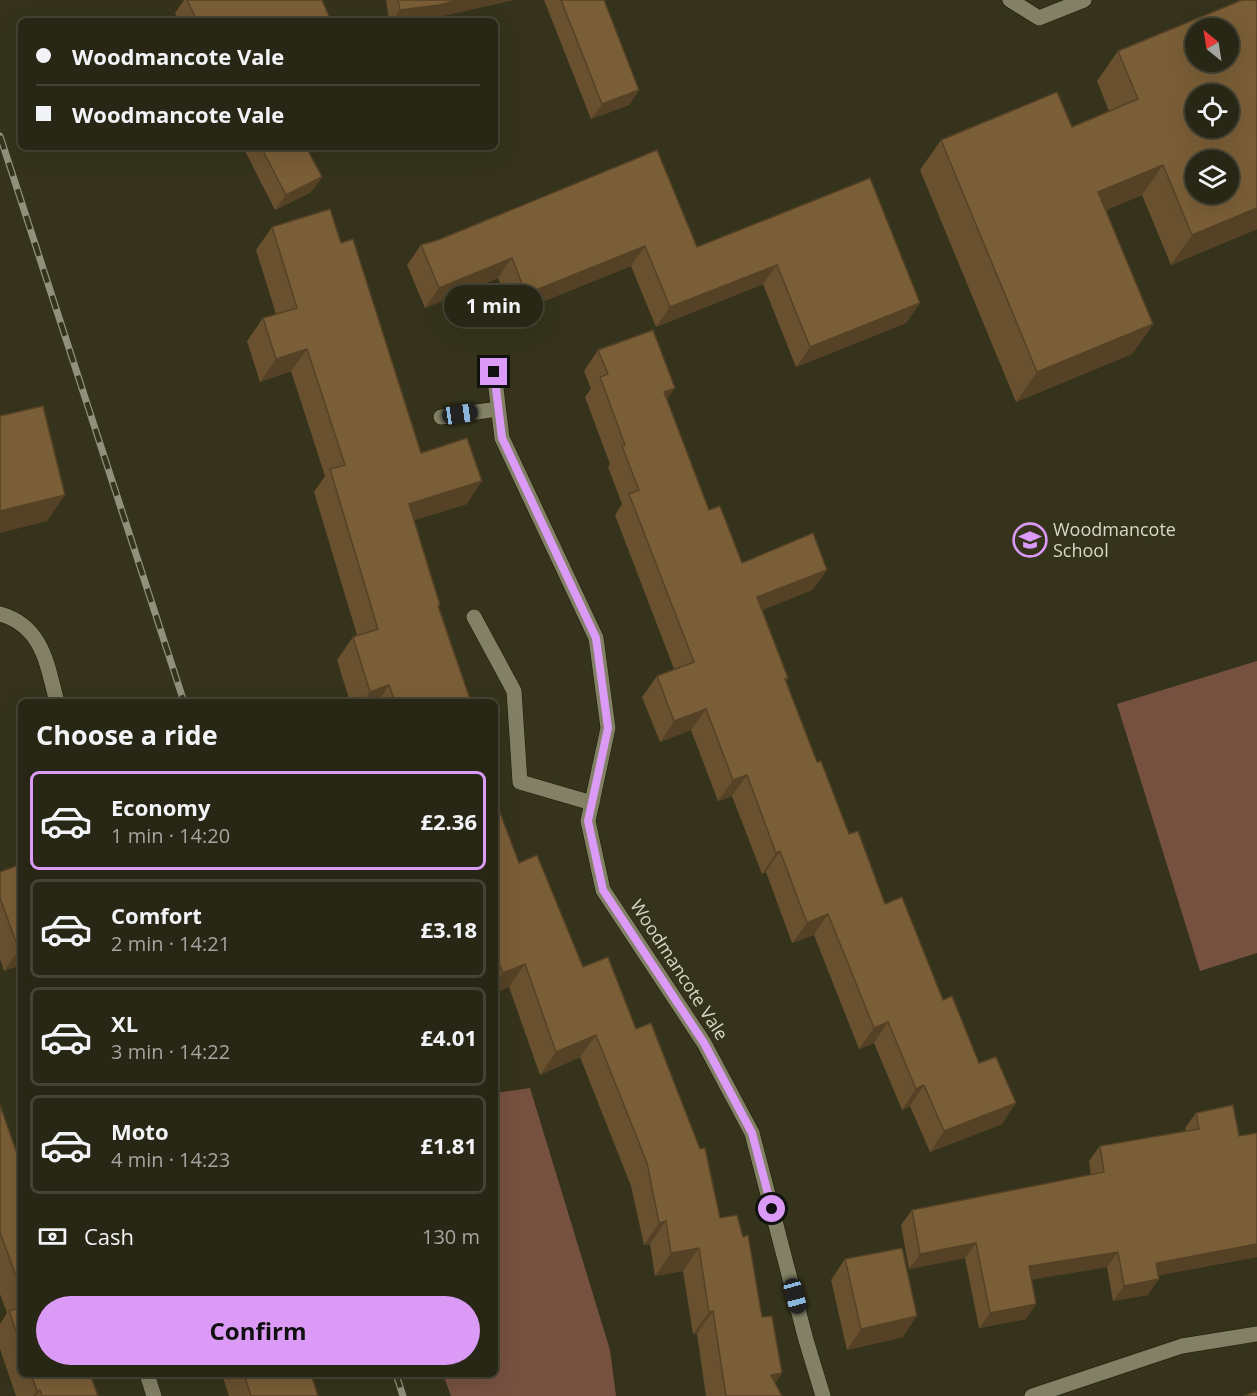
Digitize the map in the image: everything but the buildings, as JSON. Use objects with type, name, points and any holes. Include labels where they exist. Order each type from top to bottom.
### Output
[{"type":"street","points":[[1010,0],[1039,18],[1084,0]]},
{"type":"street","name":"Woodmancote Vale","points":[[494,372],[502,438],[596,638],[608,728],[588,821],[603,890],[704,1043],[752,1133],[806,1340],[823,1396]]},
{"type":"street","points":[[441,417],[498,409]]},
{"type":"street","points":[[5,616],[30,632],[43,650],[56,699]]},
{"type":"street","points":[[474,617],[514,691],[520,782],[592,803]]},
{"type":"street","points":[[1032,1396],[1182,1346],[1257,1334]]},
{"type":"street","points":[[148,1377],[154,1396]]},
{"type":"shaded area","points":[[1257,661],[1257,953],[1200,971],[1117,704]]},
{"type":"shaded area","points":[[530,1088],[610,1350],[616,1396],[451,1396],[444,1377],[498,1377],[498,1093]]},
{"type":"railway","points":[[0,136],[183,699]]},
{"type":"railway","points":[[397,1377],[403,1396]]},
{"type":"place","name":"Woodmancote School","points":[[1030,540]]},
{"type":"route","points":[[494,372],[502,438],[596,638],[608,728],[588,821],[603,890],[704,1043],[752,1133],[772,1209]]}]
